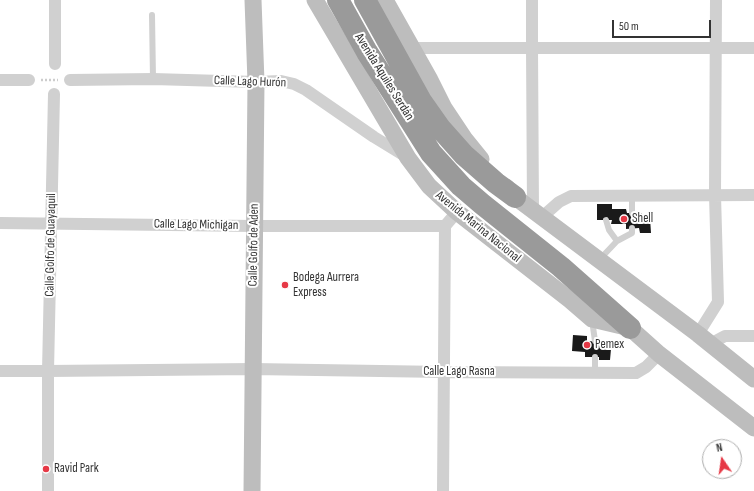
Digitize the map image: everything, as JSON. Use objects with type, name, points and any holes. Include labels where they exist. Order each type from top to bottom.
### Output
[{"type":"highway","name":"Avenida Aquiles Serdán","points":[[338,0],[367,52],[431,153]]},
{"type":"highway","name":"Avenida Aquiles Serdán","points":[[365,0],[421,101],[449,140],[481,170],[515,197]]},
{"type":"highway","name":"Avenida Marina Nacional","points":[[431,153],[461,186],[561,267],[630,328]]},
{"type":"main road","name":"Calle Golfo de Aden","points":[[252,491],[256,82],[253,0]]},
{"type":"main road","name":"Avenida Marina Nacional","points":[[315,0],[408,158],[429,186],[457,212],[592,318],[630,328],[659,354],[754,428]]},
{"type":"main road","points":[[385,0],[454,124],[487,167],[515,197],[704,339],[754,379]]},
{"type":"street","points":[[55,0],[55,64]]},
{"type":"street","points":[[532,0],[537,213],[571,196],[605,200],[632,196],[754,195]]},
{"type":"street","points":[[716,0],[715,195],[718,302],[704,339],[725,336],[754,336]]},
{"type":"street","points":[[412,48],[754,48]]},
{"type":"street","name":"Calle Lago Hurón","points":[[70,80],[153,79],[256,82],[281,81],[294,84],[306,90],[374,137],[408,158]]},
{"type":"street","points":[[0,80],[29,80]]},
{"type":"street","name":"Calle Golfo de Guayaquil","points":[[48,491],[48,371],[54,94]]},
{"type":"street","points":[[443,491],[445,226],[457,212]]},
{"type":"street","name":"Calle Lago Michigan","points":[[0,223],[254,226],[445,226]]},
{"type":"street","name":"Calle Lago Rasna","points":[[0,371],[253,369],[636,373],[646,367],[659,354]]},
{"type":"lane","points":[[152,16],[153,79]]},
{"type":"lane","points":[[632,196],[632,213]]},
{"type":"lane","points":[[606,220],[608,230],[617,241]]},
{"type":"lane","points":[[600,260],[617,241],[632,233],[632,228]]},
{"type":"lane","points":[[592,318],[595,342]]},
{"type":"lane","points":[[595,357],[595,372]]},
{"type":"path","points":[[54,94],[55,64]]},
{"type":"path","points":[[29,80],[70,80]]},
{"type":"building","name":"Shell","points":[[597,204],[612,204],[612,209],[626,209],[627,213],[642,213],[642,218],[650,218],[651,233],[640,233],[639,228],[626,229],[626,224],[611,224],[612,220],[597,220]]},
{"type":"building","name":"Pemex","points":[[573,335],[587,336],[587,341],[601,342],[601,349],[611,349],[610,360],[599,360],[599,357],[585,357],[585,352],[572,351]]},
{"type":"place","name":"Shell","points":[[624,219]]},
{"type":"place","name":"Bodega Aurrera Express","points":[[285,285]]},
{"type":"place","name":"Pemex","points":[[587,345]]},
{"type":"place","name":"Ravid Park","points":[[46,469]]}]
